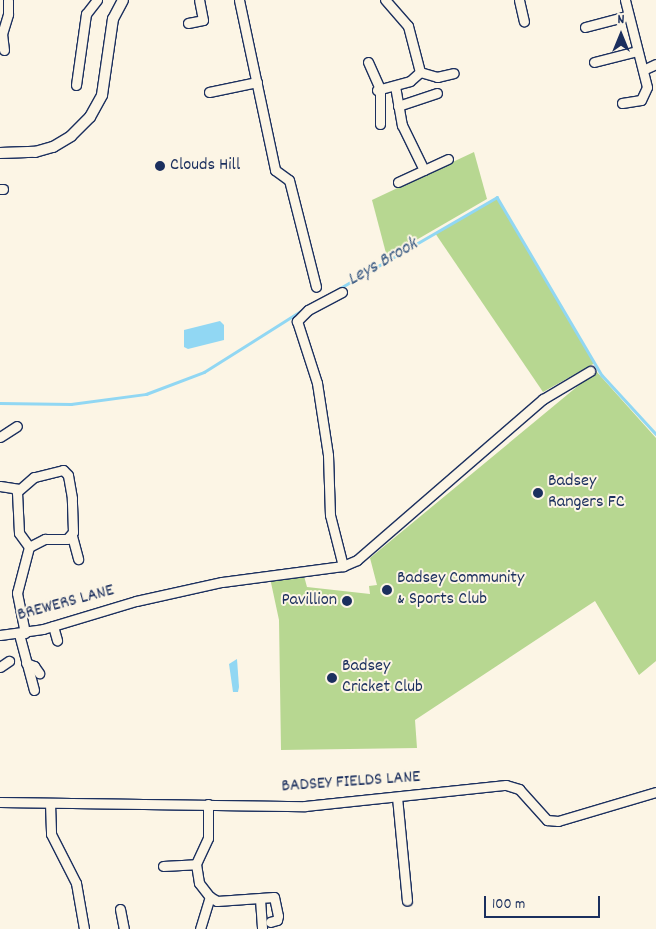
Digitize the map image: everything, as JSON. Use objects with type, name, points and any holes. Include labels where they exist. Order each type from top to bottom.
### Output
[{"type":"main road","points":[[0,153],[36,152],[53,147],[71,136],[90,117],[102,95],[113,20],[124,0]]},
{"type":"street","points":[[6,50],[2,34],[8,14],[8,0]]},
{"type":"street","points":[[76,84],[86,14],[97,0]]},
{"type":"street","points":[[188,23],[203,20],[199,0]]},
{"type":"street","points":[[239,0],[275,170],[289,180],[316,287]]},
{"type":"street","points":[[385,0],[408,26],[420,72]]},
{"type":"street","points":[[519,0],[524,21]]},
{"type":"street","points":[[622,103],[634,104],[645,95],[647,87],[627,16],[625,0]]},
{"type":"street","points":[[586,27],[627,16]]},
{"type":"street","points":[[594,62],[637,51]]},
{"type":"street","points":[[368,62],[379,89],[380,124]]},
{"type":"street","points":[[643,70],[656,64]]},
{"type":"street","points":[[420,72],[437,77],[454,73]]},
{"type":"street","points":[[379,89],[410,81],[420,72]]},
{"type":"street","points":[[209,92],[256,82]]},
{"type":"street","points":[[395,86],[405,136],[424,170]]},
{"type":"street","points":[[398,106],[438,93]]},
{"type":"street","points":[[398,182],[448,159]]},
{"type":"street","points":[[342,292],[308,310],[297,321],[317,383],[328,455],[330,515],[343,566],[357,560],[543,399],[590,371]]},
{"type":"street","points":[[0,437],[17,426]]},
{"type":"street","points":[[0,486],[18,489],[39,475],[59,469],[66,472],[72,498],[72,536],[78,559]]},
{"type":"street","points":[[18,489],[17,522],[19,533],[29,547]]},
{"type":"street","points":[[34,690],[26,663],[17,593],[29,547],[45,539],[64,539],[72,536]]},
{"type":"street","name":"BREWERS LANE","points":[[0,635],[22,633],[53,626],[140,601],[252,576],[343,566]]},
{"type":"street","points":[[53,626],[57,640]]},
{"type":"street","points":[[0,667],[9,660]]},
{"type":"street","points":[[26,663],[34,666],[39,673]]},
{"type":"street","name":"BADSEY FIELDS LANE","points":[[0,802],[305,806],[506,785],[519,789],[547,820],[558,821],[656,792]]},
{"type":"street","points":[[397,797],[407,901]]},
{"type":"street","points":[[50,803],[51,834],[76,883],[84,929]]},
{"type":"street","points":[[208,804],[208,838],[196,864],[198,883],[210,897],[225,903],[274,897],[278,902],[277,920],[270,922]]},
{"type":"street","points":[[162,866],[196,864]]},
{"type":"street","points":[[200,929],[210,897]]},
{"type":"street","points":[[260,899],[262,929]]},
{"type":"street","points":[[120,909],[124,929]]},
{"type":"green space","points":[[474,152],[487,199],[387,257],[372,200]]},
{"type":"green space","points":[[497,197],[595,363],[543,392],[435,233]]},
{"type":"green space","points":[[596,371],[656,438],[656,661],[639,675],[595,601],[415,720],[417,748],[281,750],[279,620],[270,578],[304,576],[307,587],[370,594],[369,586],[377,585],[370,558]]},
{"type":"water","points":[[220,321],[224,325],[224,340],[188,349],[184,347],[184,330]]},
{"type":"water","points":[[237,659],[239,687],[238,692],[233,692],[229,664]]},
{"type":"waterway","name":"Leys Brook","points":[[335,291],[497,197],[602,375],[656,434]]},
{"type":"waterway","name":"Leys Brook","points":[[0,403],[71,404],[146,394],[204,372],[304,309]]},
{"type":"place","name":"Clouds Hill","points":[[160,166]]},
{"type":"place","name":"Badsey Rangers FC","points":[[538,493]]},
{"type":"place","name":"Badsey Community & Sports Club","points":[[387,590]]},
{"type":"place","name":"Pavillion","points":[[347,601]]},
{"type":"place","name":"Badsey Cricket Club","points":[[332,678]]}]
